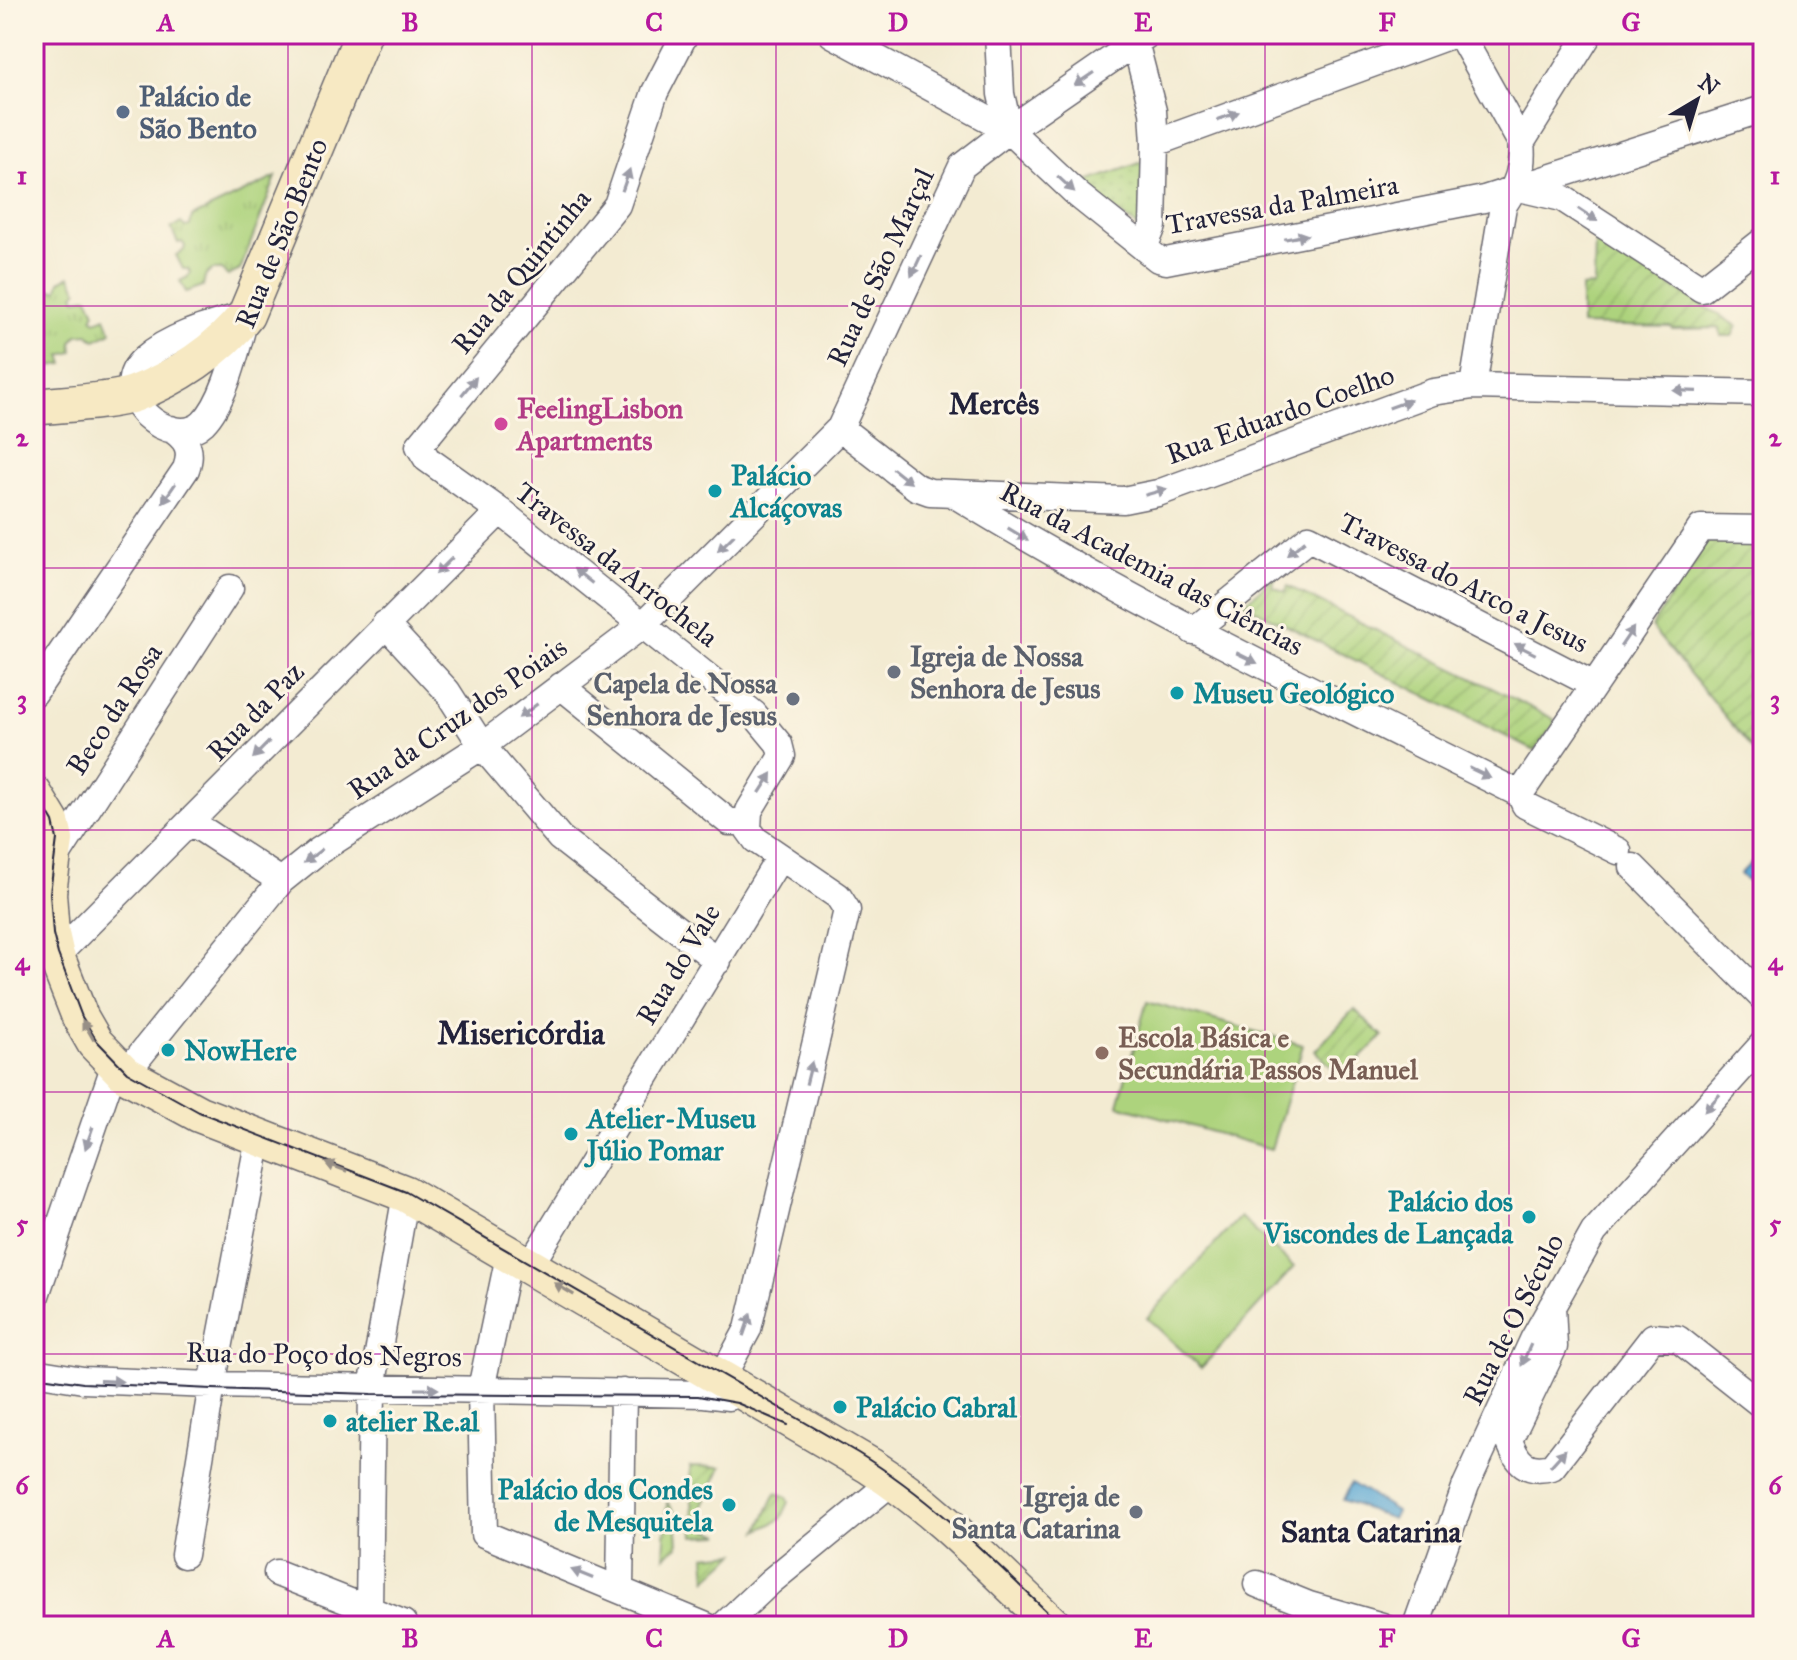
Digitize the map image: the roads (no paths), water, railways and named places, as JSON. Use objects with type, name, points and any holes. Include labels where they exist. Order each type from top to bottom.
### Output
[{"type":"street","name":"Rua de São Bento","points":[[183,429],[203,422],[220,395],[246,315],[363,34]]},
{"type":"street","name":"Rua da Quintinha","points":[[419,446],[617,205],[655,92],[685,34]]},
{"type":"street","name":"Travessa da Palmeira","points":[[832,34],[1009,130],[1078,195],[1158,259],[1178,261],[1484,199],[1763,109]]},
{"type":"street","points":[[998,34],[1001,94],[1009,130]]},
{"type":"street","points":[[1155,143],[1457,34],[1521,143],[1524,161],[1516,187],[1503,206],[1473,386]]},
{"type":"street","points":[[1521,143],[1589,34]]},
{"type":"street","points":[[1139,37],[1153,111],[1155,143],[1153,226],[1144,248]]},
{"type":"street","name":"Rua de São Marçal","points":[[840,428],[962,166],[1139,37]]},
{"type":"street","points":[[1516,187],[1562,198],[1702,289],[1763,241]]},
{"type":"street","points":[[34,407],[132,395],[180,371],[216,347],[246,315]]},
{"type":"street","name":"Rua Eduardo Coelho","points":[[840,428],[916,487],[930,492],[1123,500],[1158,493],[1433,392],[1473,386],[1763,393]]},
{"type":"street","points":[[34,693],[186,469],[190,452],[182,436],[183,429],[139,410],[132,395]]},
{"type":"street","name":"Rua da Cruz dos Poiais","points":[[34,1301],[46,1222],[120,1069],[281,881],[317,852],[482,746],[644,624],[840,428]]},
{"type":"street","name":"Travessa da Arrochela","points":[[419,446],[427,459],[500,511],[754,714],[779,744],[782,756],[749,811],[747,822]]},
{"type":"street","name":"Rua da Academia das Ciências","points":[[952,494],[1041,548],[1193,631],[1520,794],[1525,805],[1626,859],[1763,998]]},
{"type":"street","name":"Rua da Paz","points":[[56,956],[500,511]]},
{"type":"street","points":[[1520,794],[1701,528],[1763,529]]},
{"type":"street","name":"Travessa do Arco a Jesus","points":[[1193,631],[1309,538],[1594,685]]},
{"type":"street","name":"Beco da Rosa","points":[[51,865],[230,588]]},
{"type":"street","points":[[385,624],[447,691],[482,746],[560,838],[718,961]]},
{"type":"street","points":[[561,686],[729,822],[747,822],[751,835],[844,902],[847,918],[748,1329],[717,1386]]},
{"type":"street","points":[[34,794],[51,822],[55,840],[48,893],[56,956],[80,1017],[95,1043],[120,1069],[199,1114],[406,1194],[631,1329],[717,1386],[789,1419],[900,1486],[943,1520],[1046,1624]]},
{"type":"street","points":[[191,822],[281,881]]},
{"type":"street","name":"Rua do Vale","points":[[620,1589],[484,1534],[481,1389],[519,1262],[718,961],[780,857]]},
{"type":"street","name":"Rua de O Século","points":[[1416,1626],[1466,1485],[1552,1302],[1594,1232],[1763,1044]]},
{"type":"street","points":[[184,1555],[212,1385],[259,1138]]},
{"type":"street","points":[[369,1610],[372,1388],[406,1194]]},
{"type":"street","points":[[1552,1302],[1554,1347],[1509,1440],[1514,1457],[1528,1468],[1538,1470],[1552,1467],[1653,1337],[1678,1339],[1763,1406]]},
{"type":"street","name":"Rua do Poço dos Negros","points":[[34,1372],[83,1380],[212,1385],[618,1392],[717,1386]]},
{"type":"street","points":[[618,1392],[620,1589],[706,1626]]},
{"type":"street","points":[[723,1626],[770,1582],[900,1486]]},
{"type":"street","points":[[277,1573],[403,1623]]},
{"type":"street","points":[[1257,1584],[1304,1615],[1382,1626]]},
{"type":"water","points":[[1758,856],[1763,861],[1763,897],[1740,874]]},
{"type":"water","points":[[1351,1483],[1396,1511],[1392,1519],[1343,1500]]},
{"type":"tram line","points":[[34,790],[53,822],[57,839],[50,893],[58,954],[82,1017],[97,1041],[127,1072],[199,1112],[406,1192],[858,1453],[939,1512],[1062,1626]]},
{"type":"tram line","points":[[34,1376],[83,1383],[372,1394],[698,1396],[737,1403],[788,1425]]},
{"type":"place","name":"Palácio de São Bento","points":[[123,112]]},
{"type":"place","name":"FeelingLisbon Apartments","points":[[501,424]]},
{"type":"place","name":"Palácio Alcáçovas","points":[[715,491]]},
{"type":"place","name":"Igreja de Nossa Senhora de Jesus","points":[[894,672]]},
{"type":"place","name":"Museu Geológico","points":[[1177,693]]},
{"type":"place","name":"Capela de Nossa Senhora de Jesus","points":[[793,699]]},
{"type":"place","name":"NowHere","points":[[168,1050]]},
{"type":"place","name":"Escola Básica e Secundária Passos Manuel","points":[[1102,1053]]},
{"type":"place","name":"Atelier-Museu Júlio Pomar","points":[[571,1134]]},
{"type":"place","name":"Palácio dos Viscondes de Lançada","points":[[1529,1217]]},
{"type":"place","name":"Palácio Cabral","points":[[840,1407]]},
{"type":"place","name":"atelier Re.al","points":[[330,1421]]},
{"type":"place","name":"Palácio dos Condes de Mesquitela","points":[[729,1505]]},
{"type":"place","name":"Igreja de Santa Catarina","points":[[1136,1512]]},
{"type":"district","name":"Mercês","points":[[994,404]]},
{"type":"district","name":"Misericórdia","points":[[521,1033]]},
{"type":"district","name":"Santa Catarina","points":[[1371,1532]]}]
